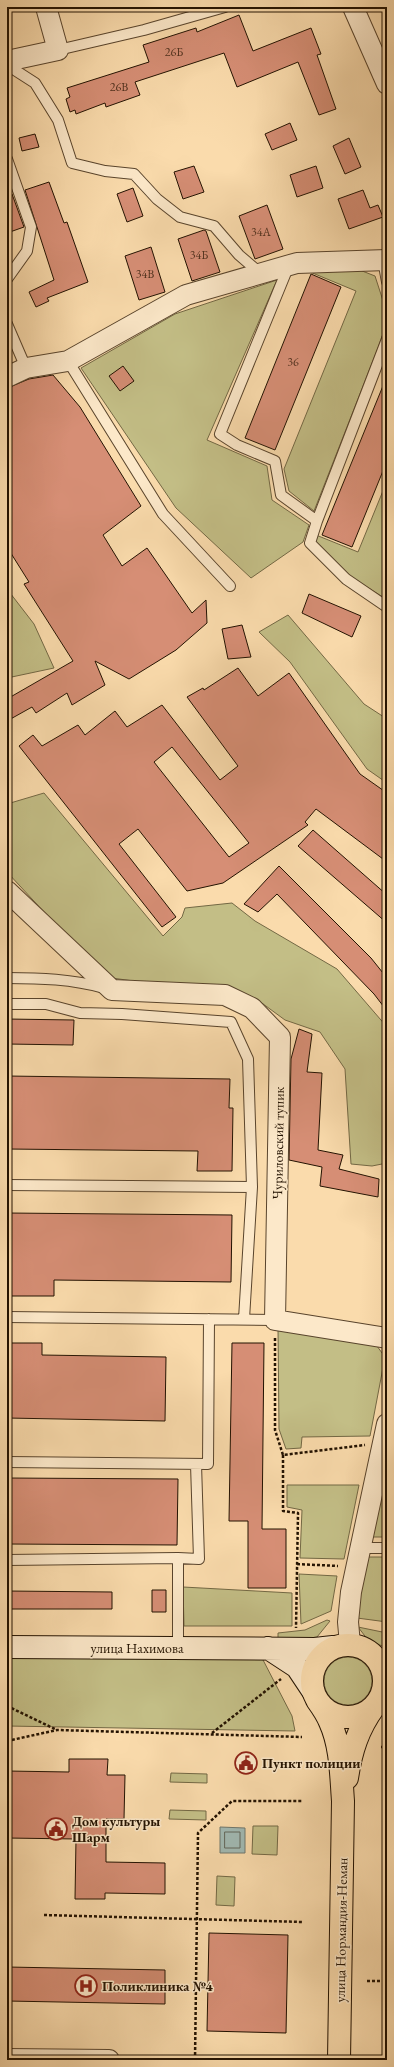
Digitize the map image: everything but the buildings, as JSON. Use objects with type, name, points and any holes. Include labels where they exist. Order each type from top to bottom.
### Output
[{"type":"main road","points":[[343,1801],[336,1737],[330,1721],[315,1696],[312,1673],[318,1660],[350,1647],[387,1656]]},
{"type":"main road","points":[[343,1801],[355,1739],[363,1722],[381,1697],[384,1690],[384,1676],[380,1662],[350,1647]]},
{"type":"main road","points":[[315,1696],[327,1711],[340,1716],[354,1717],[367,1712],[381,1697]]},
{"type":"main road","name":"улица Нормандия-Неман","points":[[339,2060],[343,1801]]},
{"type":"street","points":[[7,61],[58,50],[46,7]]},
{"type":"street","points":[[353,7],[387,84]]},
{"type":"street","points":[[7,377],[26,368],[68,361],[186,295],[297,263],[385,260]]},
{"type":"street","points":[[7,891],[112,990]]},
{"type":"street","name":"Чуриловский тупик","points":[[112,990],[225,995],[252,1008],[280,1037],[275,1320]]},
{"type":"street","points":[[275,1320],[387,1338]]},
{"type":"street","points":[[350,1647],[349,1608],[357,1557],[387,1424]]},
{"type":"street","name":"улица Нахимова","points":[[7,1647],[315,1649],[350,1647]]},
{"type":"street","points":[[268,1648],[297,1667],[315,1696]]},
{"type":"street","points":[[7,2059],[109,2060]]},
{"type":"lane","points":[[58,50],[144,30],[225,7]]},
{"type":"lane","points":[[7,65],[35,83],[58,120],[72,163],[105,171],[134,174],[157,199],[180,217],[214,226],[239,255],[260,273]]},
{"type":"lane","points":[[7,159],[31,227],[27,251],[7,278]]},
{"type":"lane","points":[[385,260],[387,282]]},
{"type":"lane","points":[[289,265],[220,434],[237,445],[275,461],[281,495],[317,521]]},
{"type":"lane","points":[[7,324],[26,368]]},
{"type":"lane","points":[[387,340],[384,353],[317,521],[310,544],[346,579],[387,607]]},
{"type":"lane","points":[[68,361],[163,514],[230,586]]},
{"type":"lane","points":[[7,978],[45,978],[81,982],[112,990]]},
{"type":"lane","points":[[7,1004],[46,1004],[80,1013],[122,1014],[231,1022],[248,1059],[252,1187],[244,1319]]},
{"type":"lane","points":[[7,1185],[252,1187]]},
{"type":"lane","points":[[7,1317],[275,1320]]},
{"type":"lane","points":[[7,1462],[208,1464],[209,1319]]},
{"type":"lane","points":[[7,1560],[199,1559],[196,1464]]},
{"type":"lane","points":[[357,1557],[387,1548]]},
{"type":"lane","points":[[178,1558],[178,1648]]},
{"type":"path","points":[[275,1320],[275,1430],[283,1455],[283,1511],[298,1513],[296,1628]]},
{"type":"path","points":[[283,1455],[357,1445],[382,1446]]},
{"type":"path","points":[[296,1564],[357,1557]]},
{"type":"path","points":[[211,1733],[281,1679]]},
{"type":"path","points":[[7,1706],[57,1730]]},
{"type":"path","points":[[7,1741],[57,1730],[211,1733],[302,1737]]},
{"type":"path","points":[[381,1747],[387,1747]]},
{"type":"path","points":[[195,2060],[198,1833],[232,1801],[302,1801]]},
{"type":"path","points":[[44,1916],[303,1922]]},
{"type":"path","points":[[366,1980],[387,1981]]},
{"type":"shaded area","points":[[298,267],[352,267],[375,276],[387,313],[387,322],[378,348],[314,511],[289,491],[284,469],[356,291]]},
{"type":"shaded area","points":[[277,280],[207,440],[267,466],[272,500],[309,525],[303,542],[251,578],[176,508],[81,368],[175,314]]},
{"type":"shaded area","points":[[387,481],[386,599],[348,575],[314,543],[316,535],[358,552]]},
{"type":"shaded area","points":[[7,589],[34,624],[54,668],[7,678]]},
{"type":"shaded area","points":[[288,615],[364,704],[387,719],[387,783],[367,769],[290,662],[259,632]]},
{"type":"shaded area","points":[[44,793],[163,936],[182,917],[185,908],[232,903],[255,921],[337,969],[387,1027],[387,1163],[372,1166],[351,1164],[345,1069],[320,1032],[285,1020],[255,998],[112,978],[58,927],[7,872],[7,804]]},
{"type":"shaded area","points":[[278,1328],[374,1342],[385,1357],[370,1436],[302,1437],[301,1448],[286,1449],[279,1429]]},
{"type":"shaded area","points":[[387,1465],[387,1537],[373,1537]]},
{"type":"shaded area","points":[[287,1485],[359,1485],[344,1559],[300,1558],[302,1510],[287,1507]]},
{"type":"shaded area","points":[[365,1557],[387,1557],[387,1622],[357,1618]]},
{"type":"shaded area","points":[[299,1574],[337,1576],[331,1611],[301,1624]]},
{"type":"shaded area","points":[[183,1587],[292,1593],[292,1626],[184,1626]]},
{"type":"shaded area","points":[[327,1620],[330,1621],[317,1637],[303,1639],[278,1638],[278,1633],[305,1630]]},
{"type":"shaded area","points":[[358,1627],[387,1633],[387,1648],[368,1640]]},
{"type":"shaded area","points":[[7,1657],[262,1658],[292,1716],[295,1731],[7,1726]]},
{"type":"shaded area","points":[[343,1657],[353,1657],[365,1664],[372,1676],[372,1686],[365,1698],[353,1705],[343,1705],[335,1701],[328,1694],[324,1686],[324,1676],[328,1668],[335,1661]]},
{"type":"shaded area","points":[[171,1773],[207,1774],[207,1783],[170,1782]]},
{"type":"shaded area","points":[[170,1810],[206,1811],[206,1820],[169,1819]]},
{"type":"shaded area","points":[[253,1826],[278,1826],[277,1855],[252,1854]]},
{"type":"shaded area","points":[[217,1876],[235,1877],[234,1906],[216,1905]]},
{"type":"water","points":[[220,1827],[245,1828],[245,1853],[220,1853]]},
{"type":"place","name":"Пункт полиции","points":[[246,1763]]},
{"type":"place","name":"Дом культуры Шарм","points":[[56,1829]]},
{"type":"place","name":"Поликлиника №4","points":[[86,1986]]}]
